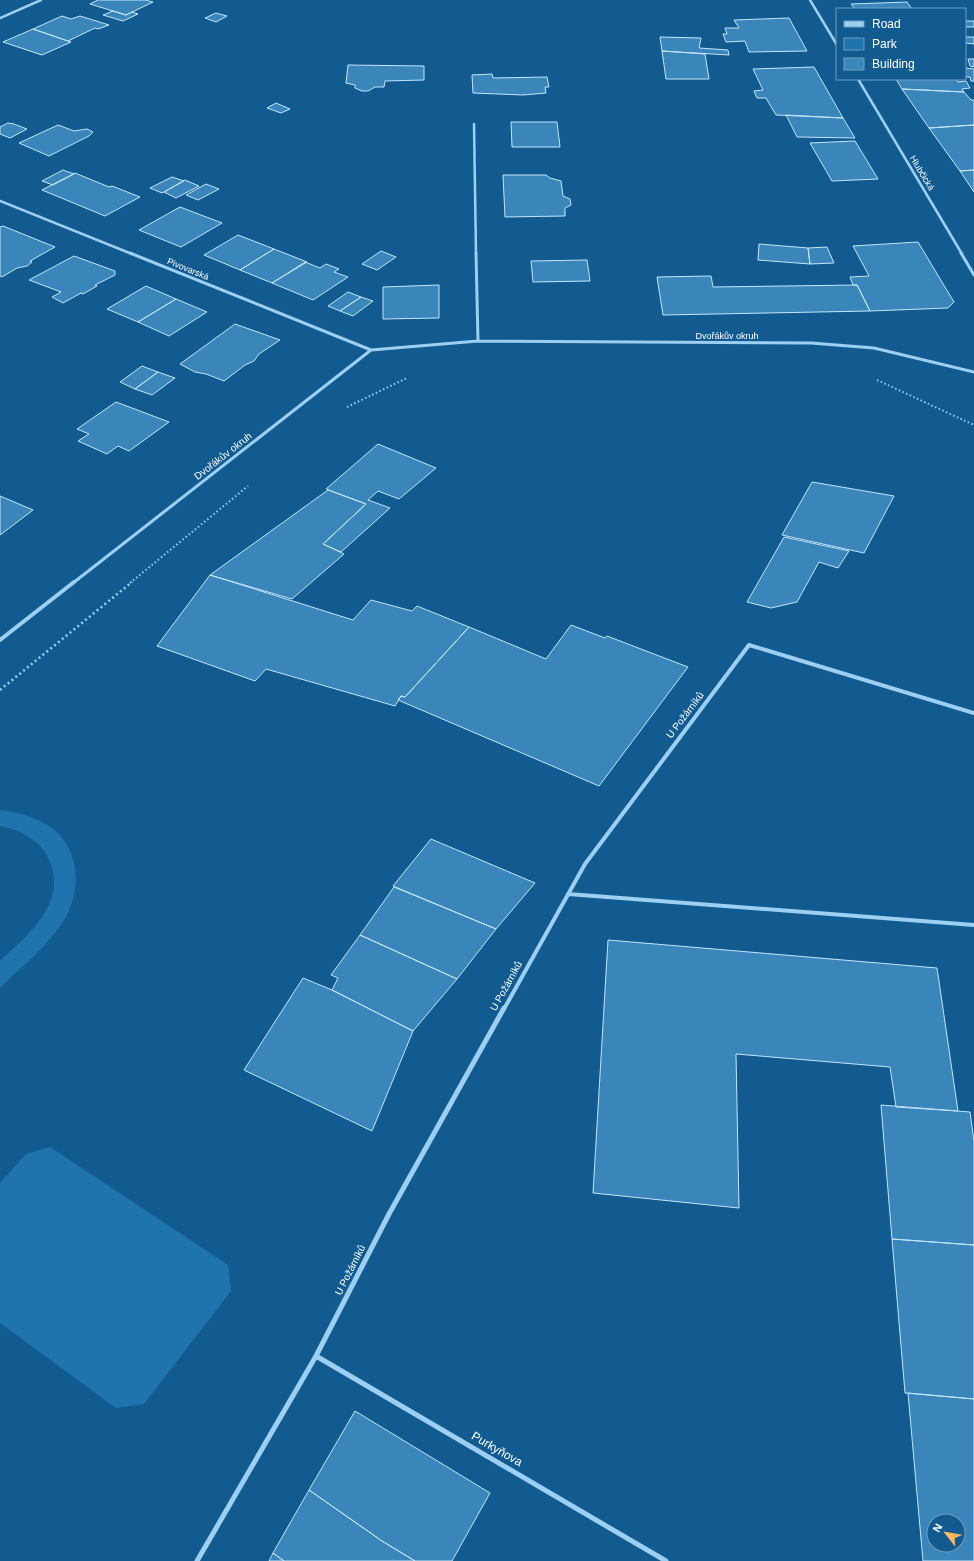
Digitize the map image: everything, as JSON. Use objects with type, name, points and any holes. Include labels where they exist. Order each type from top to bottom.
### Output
[{"type":"street","points":[[0,18],[41,0]]},
{"type":"street","points":[[810,0],[836,43]]},
{"type":"street","name":"Hlubčická","points":[[859,80],[974,275]]},
{"type":"street","points":[[474,124],[478,341]]},
{"type":"street","name":"Pivovarská","points":[[0,201],[371,350]]},
{"type":"street","name":"Dvořákův okruh","points":[[0,640],[371,350],[478,341],[811,343],[874,348],[974,372]]},
{"type":"street","name":"U Požárníků","points":[[197,1561],[316,1356],[389,1214],[585,864],[749,645],[974,713]]},
{"type":"street","points":[[568,894],[974,925]]},
{"type":"street","name":"Purkyňova","points":[[316,1356],[666,1561]]},
{"type":"path","points":[[343,409],[405,378],[413,377]]},
{"type":"path","points":[[871,378],[974,424]]},
{"type":"path","points":[[0,690],[250,483]]},
{"type":"green space","points":[[0,810],[28,816],[44,823],[57,832],[66,844],[72,857],[75,872],[75,886],[72,901],[66,916],[58,929],[38,952],[0,988],[0,961],[35,927],[51,900],[54,886],[53,870],[42,848],[26,835],[13,829],[0,826]]},
{"type":"green space","points":[[50,1147],[228,1265],[231,1291],[144,1404],[116,1408],[0,1323],[0,1183],[26,1154]]},
{"type":"building","points":[[98,0],[145,0],[153,2],[126,15],[90,4]]},
{"type":"building","points":[[907,2],[911,8],[854,8],[851,4]]},
{"type":"building","points":[[113,11],[126,15],[132,12],[138,14],[123,21],[103,15]]},
{"type":"building","points":[[216,13],[227,16],[216,22],[205,18]]},
{"type":"building","points":[[62,16],[71,19],[80,16],[109,25],[98,29],[95,28],[68,41],[33,29]]},
{"type":"building","points":[[789,18],[807,51],[749,52],[745,41],[726,42],[723,34],[727,34],[725,28],[739,28],[734,20]]},
{"type":"building","points":[[966,21],[974,21],[974,27],[966,27]]},
{"type":"building","points":[[33,29],[71,42],[42,55],[3,42]]},
{"type":"building","points":[[660,37],[701,38],[699,48],[728,50],[729,55],[662,51]]},
{"type":"building","points":[[966,37],[974,37],[974,44],[966,43]]},
{"type":"building","points":[[662,51],[705,54],[709,79],[666,79]]},
{"type":"building","points":[[968,59],[974,59],[974,67],[970,66]]},
{"type":"building","points":[[348,65],[424,66],[424,80],[385,81],[384,87],[375,87],[368,91],[362,91],[355,88],[355,85],[346,83]]},
{"type":"building","points":[[814,67],[843,118],[776,115],[766,98],[757,98],[754,91],[763,90],[753,69]]},
{"type":"building","points":[[966,68],[974,69],[974,81],[971,81],[970,77],[966,77]]},
{"type":"building","points":[[492,74],[493,78],[547,77],[549,87],[545,87],[546,93],[523,95],[473,93],[472,75]]},
{"type":"building","points":[[897,80],[966,81],[970,88],[962,89],[964,92],[902,89]]},
{"type":"building","points":[[902,89],[964,92],[971,100],[974,100],[974,125],[929,128]]},
{"type":"building","points":[[276,103],[290,109],[281,113],[267,108]]},
{"type":"building","points":[[786,115],[843,118],[855,138],[797,137]]},
{"type":"building","points":[[511,122],[557,122],[560,147],[512,147]]},
{"type":"building","points":[[8,123],[27,129],[10,138],[0,134],[0,127]]},
{"type":"building","points":[[58,125],[74,131],[87,129],[93,132],[89,136],[49,156],[19,143]]},
{"type":"building","points":[[974,125],[974,170],[960,171],[929,128]]},
{"type":"building","points":[[855,141],[878,179],[832,181],[810,143]]},
{"type":"building","points":[[63,170],[74,174],[53,185],[42,181]]},
{"type":"building","points":[[974,170],[974,192],[960,171]]},
{"type":"building","points":[[75,173],[109,187],[112,186],[140,197],[105,216],[42,190]]},
{"type":"building","points":[[503,175],[546,175],[550,178],[561,181],[563,196],[570,199],[571,205],[565,208],[565,216],[505,217]]},
{"type":"building","points":[[172,177],[184,181],[162,193],[150,188]]},
{"type":"building","points":[[185,180],[199,186],[176,198],[164,192]]},
{"type":"building","points":[[206,184],[219,189],[198,200],[186,195]]},
{"type":"building","points":[[180,207],[222,223],[181,247],[139,230]]},
{"type":"building","points":[[3,226],[55,247],[30,261],[32,262],[27,266],[17,268],[2,277],[0,276],[0,227]]},
{"type":"building","points":[[238,235],[274,249],[240,270],[204,255]]},
{"type":"building","points":[[918,242],[954,302],[948,308],[870,311],[857,285],[853,285],[850,277],[869,276],[853,246]]},
{"type":"building","points":[[759,244],[808,248],[810,264],[758,260]]},
{"type":"building","points":[[827,247],[834,263],[810,264],[808,248]]},
{"type":"building","points":[[274,249],[307,262],[272,283],[240,270]]},
{"type":"building","points":[[381,251],[396,257],[377,270],[362,264]]},
{"type":"building","points":[[74,256],[115,271],[115,275],[95,285],[97,286],[83,294],[81,293],[63,303],[52,297],[61,292],[29,280]]},
{"type":"building","points":[[587,260],[590,281],[533,282],[531,261]]},
{"type":"building","points":[[305,262],[320,268],[326,264],[339,269],[334,272],[348,277],[313,300],[272,283]]},
{"type":"building","points":[[711,276],[713,287],[857,285],[870,311],[663,315],[657,277]]},
{"type":"building","points":[[439,285],[439,318],[383,319],[383,287]]},
{"type":"building","points":[[146,286],[176,299],[138,322],[107,309]]},
{"type":"building","points":[[348,292],[361,297],[340,311],[328,306]]},
{"type":"building","points":[[361,297],[373,301],[353,316],[340,311]]},
{"type":"building","points":[[176,299],[207,312],[169,336],[138,322]]},
{"type":"building","points":[[235,324],[280,340],[259,354],[254,361],[245,365],[224,381],[206,374],[195,372],[180,364]]},
{"type":"building","points":[[142,366],[158,372],[135,389],[120,382]]},
{"type":"building","points":[[158,372],[175,378],[152,395],[135,389]]},
{"type":"building","points":[[116,402],[169,422],[129,451],[118,446],[107,454],[78,441],[89,434],[77,429]]},
{"type":"building","points":[[378,444],[436,468],[399,499],[378,491],[368,500],[390,508],[341,552],[323,544],[366,504],[326,489]]},
{"type":"building","points":[[812,482],[894,496],[864,553],[782,535]]},
{"type":"building","points":[[328,490],[366,504],[323,544],[344,554],[292,599],[210,575]]},
{"type":"building","points":[[0,496],[33,510],[0,535]]},
{"type":"building","points":[[784,537],[849,551],[838,568],[819,562],[797,602],[771,608],[747,602]]},
{"type":"building","points":[[210,575],[353,620],[371,600],[412,611],[417,606],[469,627],[405,697],[401,696],[395,706],[266,669],[255,681],[157,646]]},
{"type":"building","points":[[571,625],[605,638],[607,636],[688,667],[599,786],[398,700],[401,696],[405,697],[469,627],[546,659]]},
{"type":"building","points":[[431,839],[535,883],[496,929],[393,886]]},
{"type":"building","points":[[394,887],[496,929],[457,979],[360,935]]},
{"type":"building","points":[[360,935],[457,979],[413,1031],[332,990],[338,978],[331,975]]},
{"type":"building","points":[[608,940],[937,968],[958,1111],[896,1107],[890,1067],[736,1054],[739,1208],[593,1193]]},
{"type":"building","points":[[303,978],[332,990],[413,1031],[372,1131],[244,1070]]},
{"type":"building","points":[[881,1105],[970,1112],[974,1142],[974,1245],[892,1239]]},
{"type":"building","points":[[892,1239],[974,1245],[974,1399],[905,1393]]},
{"type":"building","points":[[908,1393],[974,1399],[974,1561],[923,1561]]},
{"type":"building","points":[[355,1411],[490,1493],[452,1561],[415,1561],[382,1541],[309,1490]]},
{"type":"building","points":[[309,1490],[382,1541],[415,1561],[284,1561],[273,1553]]},
{"type":"building","points":[[273,1553],[284,1561],[269,1561]]}]
